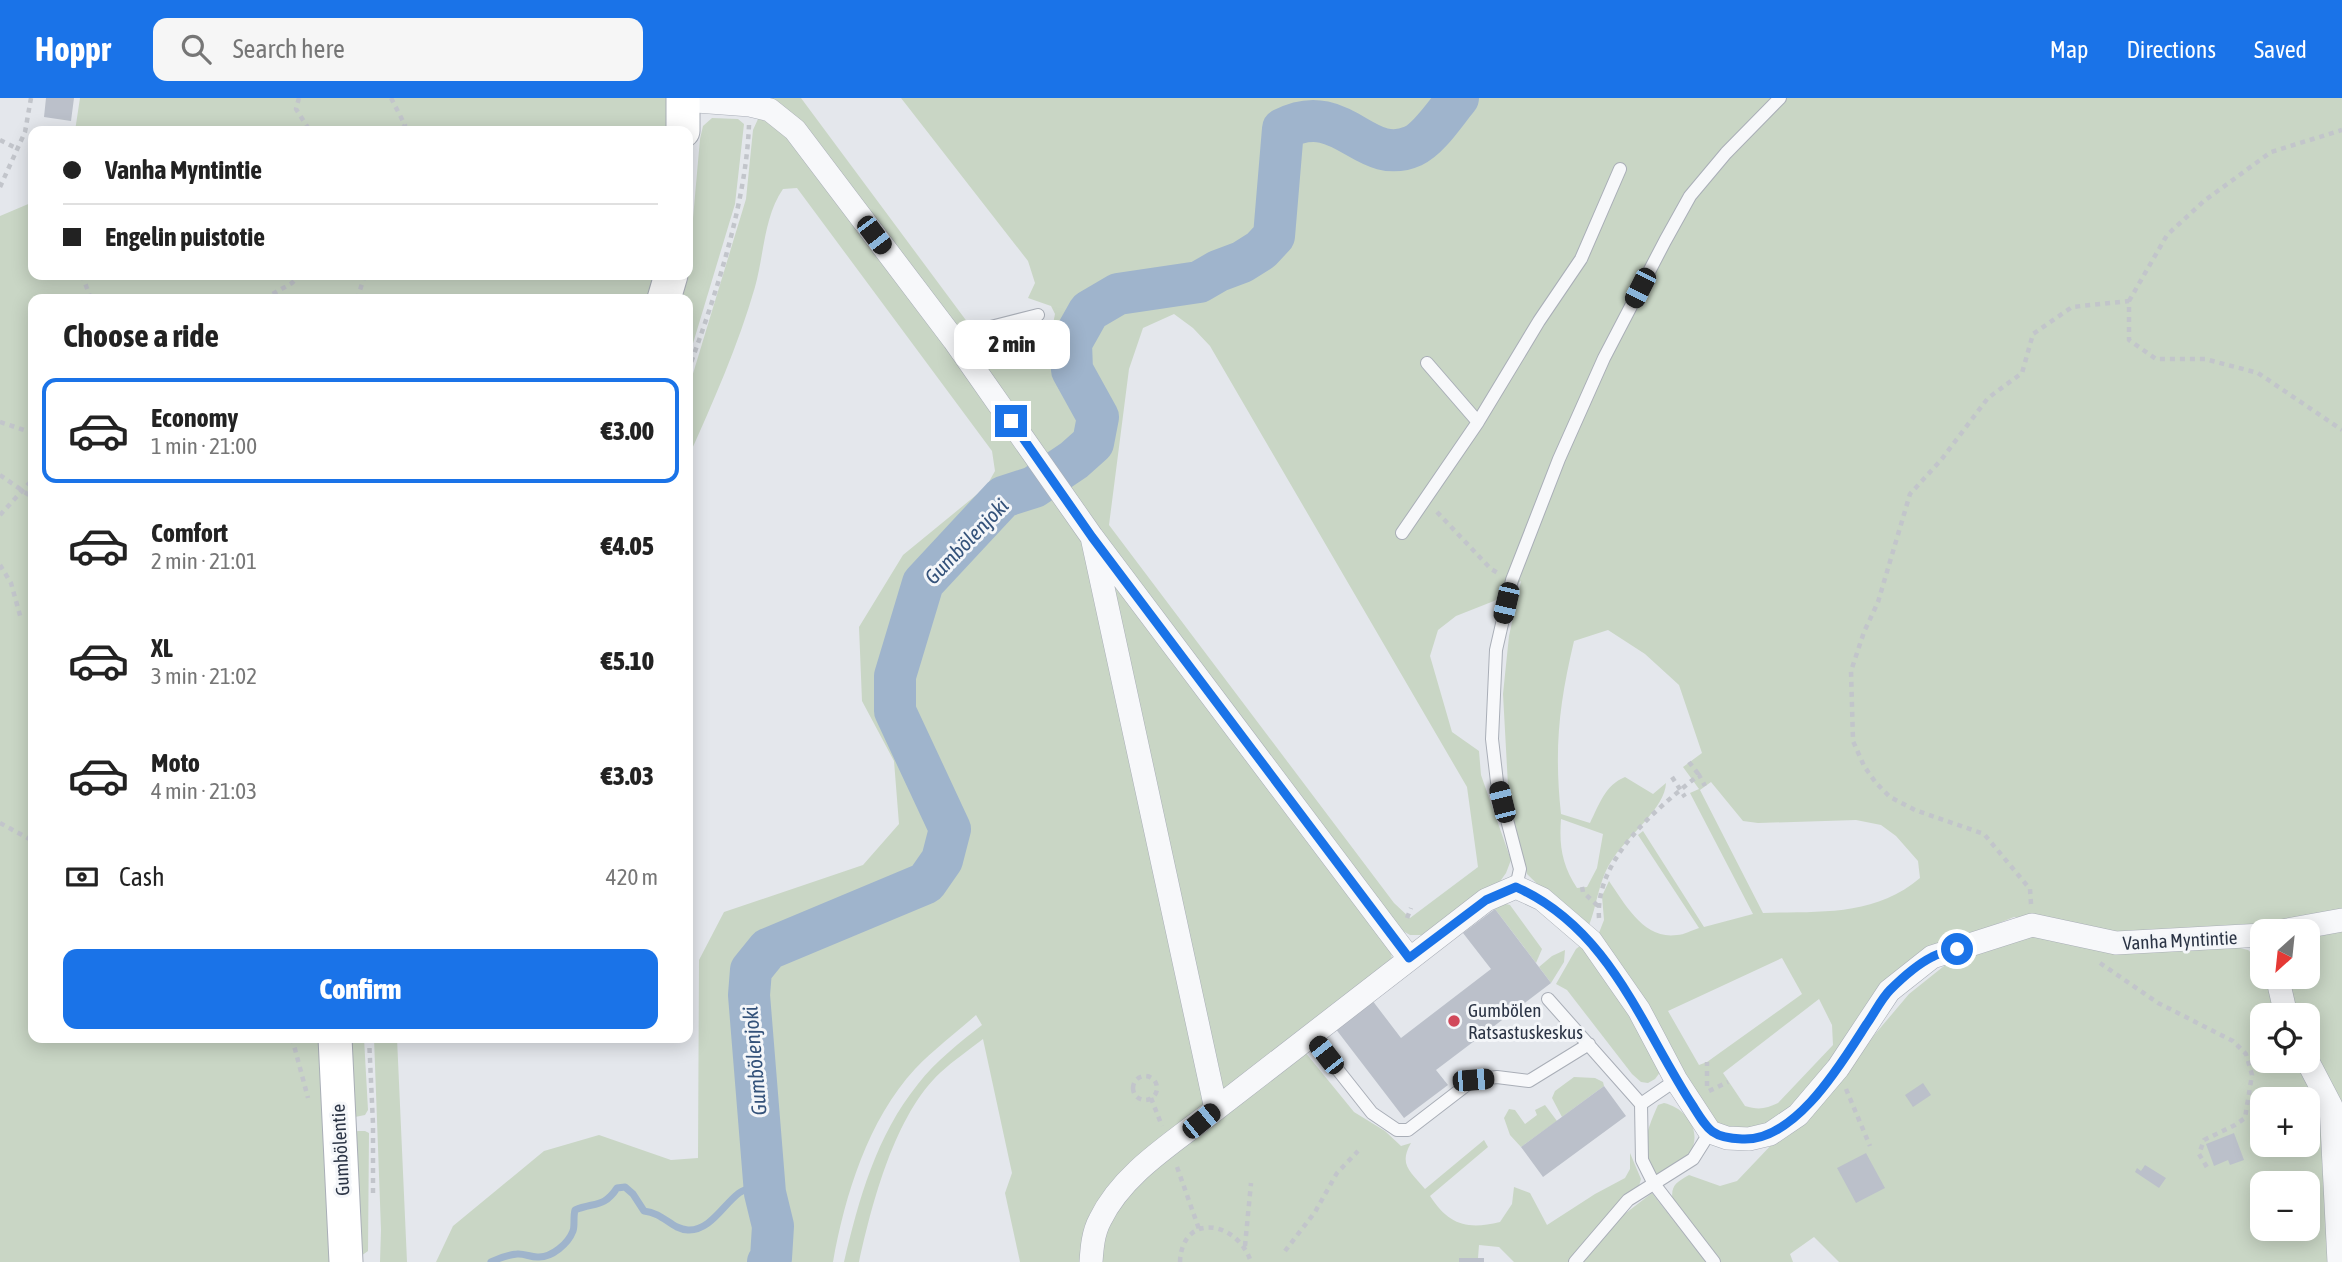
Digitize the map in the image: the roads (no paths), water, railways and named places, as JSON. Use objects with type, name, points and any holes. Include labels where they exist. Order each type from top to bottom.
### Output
[{"type":"main road","name":"Gumbölentie","points":[[335,1043],[346,1262]]},
{"type":"street","points":[[683,110],[750,105],[770,110],[795,130],[954,340],[1092,537],[1409,958]]},
{"type":"street","points":[[1092,537],[1216,1109]]},
{"type":"street","points":[[1091,1262],[1093,1241],[1100,1221],[1111,1202],[1144,1166],[1486,900],[1516,887],[1542,899],[1591,941],[1639,1010],[1676,1080],[1710,1132]]},
{"type":"street","points":[[2320,924],[2342,920]]},
{"type":"street","name":"Vanha Myntintie","points":[[1710,1132],[1727,1138],[1749,1139],[1770,1133],[1798,1115],[1838,1068],[1889,991],[1932,957],[2032,925],[2116,943],[2250,940]]},
{"type":"street","points":[[2314,1073],[2331,1106],[2339,1262]]},
{"type":"lane","points":[[1516,887],[1520,869],[1497,782],[1492,739],[1496,650],[1511,580],[1559,458],[1604,358],[1690,196],[1726,153],[1780,98]]},
{"type":"lane","points":[[1402,533],[1478,422],[1539,321],[1581,259],[1620,169]]},
{"type":"lane","points":[[954,340],[975,331],[1038,315]]},
{"type":"lane","points":[[1427,363],[1478,422]]},
{"type":"lane","points":[[1548,999],[1642,1104],[1642,1160],[1654,1184],[1714,1262]]},
{"type":"lane","points":[[1311,1036],[1372,1113],[1397,1129],[1408,1130],[1473,1080],[1497,1077],[1529,1081],[1589,1044]]},
{"type":"lane","points":[[1642,1104],[1676,1080]]},
{"type":"lane","points":[[1575,1262],[1628,1200],[1693,1159],[1710,1132]]},
{"type":"waterway","name":"Gumbölenjoki","points":[[768,1262],[771,1258],[773,1226],[765,1193],[749,995],[751,970],[768,949],[926,883],[942,860],[950,829],[895,711],[895,676],[923,583],[1003,497],[1034,487],[1074,460],[1093,443],[1098,417],[1072,370],[1071,343],[1089,311],[1118,294],[1199,282],[1242,262],[1261,250],[1274,236],[1283,129],[1304,122],[1322,122],[1380,148],[1396,150],[1413,146],[1425,137],[1458,98]]},
{"type":"waterway","points":[[491,1262],[514,1254],[539,1257],[554,1252],[571,1236],[575,1210],[603,1202],[617,1188],[625,1187],[644,1211],[688,1230],[710,1222],[739,1193],[764,1183]]},
{"type":"place","name":"Gumbölen Ratsastuskeskus","points":[[1454,1021]]}]
